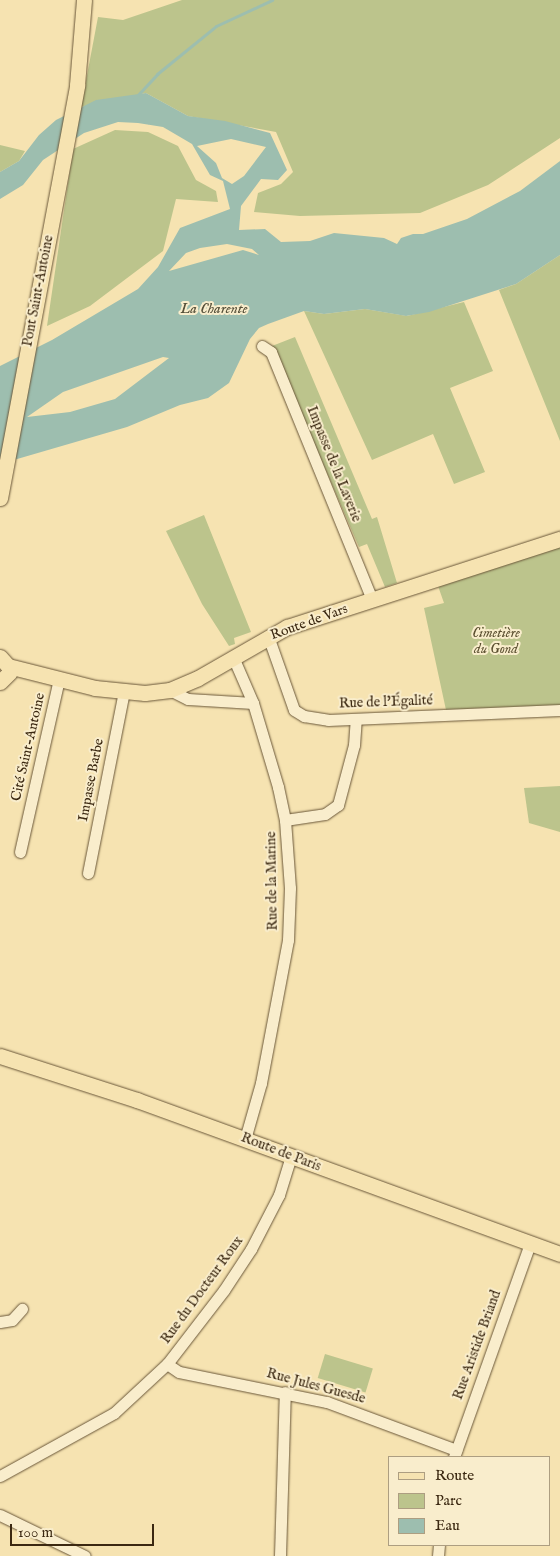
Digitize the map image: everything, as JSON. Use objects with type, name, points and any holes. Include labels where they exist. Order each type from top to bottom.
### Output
[{"type":"main road","points":[[73,0],[73,85]]},
{"type":"main road","points":[[73,85],[84,0]]},
{"type":"main road","name":"Pont Saint-Antoine","points":[[0,456],[73,85]]},
{"type":"main road","name":"Pont Saint-Antoine","points":[[0,498],[73,85]]},
{"type":"main road","name":"Route de Vars","points":[[0,657],[8,666],[33,674],[124,692],[170,690],[198,678],[268,636],[295,624],[560,539]]},
{"type":"main road","name":"Route de Vars","points":[[3,675],[33,674]]},
{"type":"main road","name":"Route de Paris","points":[[0,1056],[260,1144],[560,1254]]},
{"type":"street","name":"Impasse de la Laverie","points":[[262,346],[271,352],[372,599]]},
{"type":"street","name":"Rue de l'Égalité","points":[[268,636],[287,695],[298,714],[328,720],[560,710]]},
{"type":"street","name":"Rue de la Marine","points":[[233,657],[253,703],[285,820],[290,888],[288,940],[260,1082],[245,1139]]},
{"type":"street","name":"Cité Saint-Antoine","points":[[20,852],[59,679]]},
{"type":"street","points":[[170,690],[188,699],[253,703]]},
{"type":"street","name":"Impasse Barbe","points":[[88,873],[124,692]]},
{"type":"street","points":[[285,820],[326,814],[338,805],[354,745],[356,719]]},
{"type":"street","name":"Rue du Docteur Roux","points":[[0,1476],[114,1412],[167,1364],[224,1290],[251,1249],[279,1195],[289,1156]]},
{"type":"street","name":"Rue Aristide Briand","points":[[455,1454],[530,1244]]},
{"type":"street","points":[[0,1322],[12,1320],[22,1309]]},
{"type":"street","name":"Rue Jules Guesde","points":[[167,1364],[179,1372],[285,1392],[388,1423],[455,1454]]},
{"type":"street","points":[[280,1556],[285,1392]]},
{"type":"street","points":[[0,1515],[85,1556]]},
{"type":"green space","points":[[182,0],[560,0],[560,138],[488,185],[420,213],[300,216],[254,212],[258,193],[281,184],[293,172],[276,132],[188,116],[146,93],[81,107],[98,17],[123,20]]},
{"type":"green space","points":[[115,130],[148,132],[178,146],[196,180],[216,191],[218,202],[176,199],[163,251],[90,306],[47,326],[73,149]]},
{"type":"green space","points":[[0,145],[25,151],[19,161],[0,172]]},
{"type":"green space","points":[[560,255],[560,441],[499,290],[516,284]]},
{"type":"green space","points":[[464,302],[493,371],[450,388],[485,472],[454,484],[433,434],[372,460],[304,311],[324,314],[365,309],[407,316]]},
{"type":"green space","points":[[295,337],[372,519],[377,517],[397,583],[385,587],[367,544],[359,547],[272,346]]},
{"type":"green space","points":[[204,515],[251,632],[234,638],[235,644],[229,646],[202,604],[166,531]]},
{"type":"green space","name":"Cimetière du Gond","points":[[560,545],[560,706],[446,710],[424,608],[444,603],[438,586]]},
{"type":"green space","points":[[560,786],[560,832],[529,823],[524,788]]},
{"type":"green space","points":[[325,1354],[373,1369],[366,1393],[318,1378]]},
{"type":"water","name":"La Charente","points":[[146,93],[188,116],[225,121],[270,133],[287,170],[278,180],[261,179],[241,206],[239,230],[265,229],[281,242],[310,241],[334,233],[384,238],[397,244],[401,238],[413,234],[423,234],[467,219],[520,191],[560,161],[560,255],[516,284],[429,312],[406,316],[365,309],[324,314],[304,311],[268,324],[259,328],[250,339],[229,383],[208,398],[180,405],[127,427],[0,464],[0,366],[52,340],[138,289],[158,267],[180,228],[230,209],[223,181],[210,175],[192,144],[163,127],[118,122],[84,133],[43,160],[23,185],[0,199],[0,172],[19,161],[39,135],[56,120],[96,100]],"holes":[[[231,139],[266,147],[244,176],[232,184],[222,178],[216,163],[197,146]],[[227,244],[252,249],[259,255],[243,250],[169,271],[186,253],[200,248]],[[163,357],[169,358],[115,399],[70,412],[27,417],[63,392]]]},
{"type":"waterway","points":[[135,98],[157,74],[216,26],[272,0]]}]
